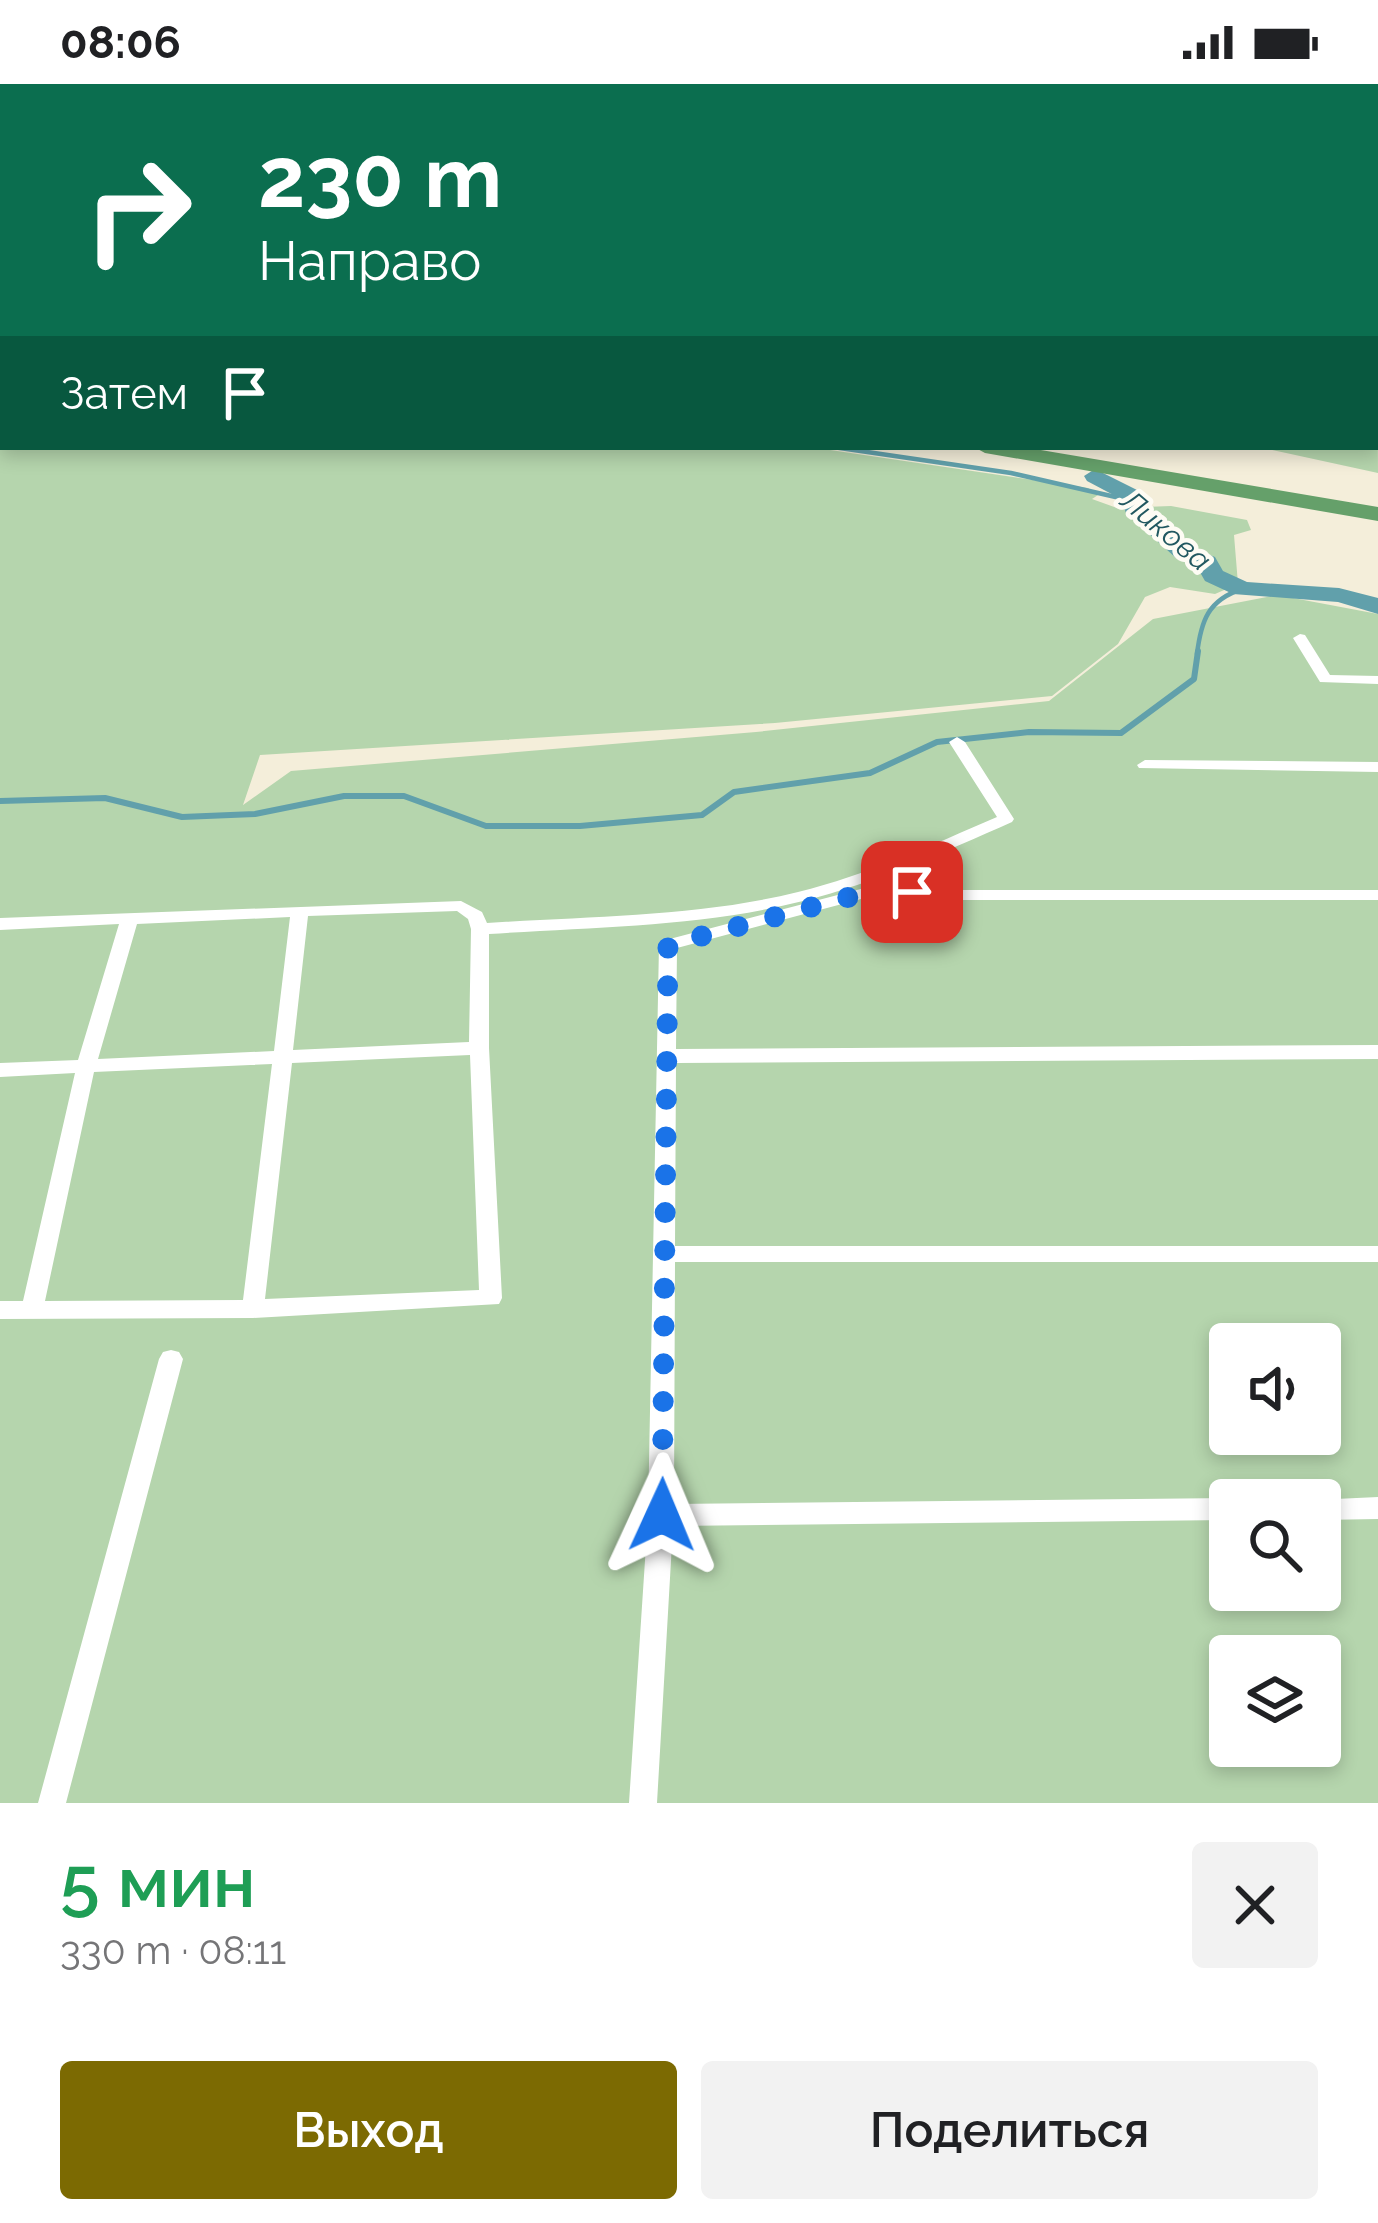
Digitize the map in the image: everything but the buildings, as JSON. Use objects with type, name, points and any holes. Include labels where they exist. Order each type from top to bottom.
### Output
[{"type":"highway","points":[[1003,450],[1378,514]]},
{"type":"highway","points":[[1124,450],[1378,496]]},
{"type":"street","points":[[1300,638],[1325,679],[1378,680]]},
{"type":"street","points":[[480,929],[728,909],[800,897],[901,864],[1006,819],[957,742]]},
{"type":"street","points":[[1145,765],[1378,767]]},
{"type":"street","points":[[643,1803],[662,1515],[668,945],[876,890],[950,895],[1378,896]]},
{"type":"street","points":[[0,924],[461,906],[476,916],[491,1298],[253,1309],[0,1310]]},
{"type":"street","points":[[253,1309],[300,911]]},
{"type":"street","points":[[32,1309],[86,1066],[129,919]]},
{"type":"street","points":[[0,1070],[479,1048]]},
{"type":"street","points":[[666,1056],[1378,1052]]},
{"type":"street","points":[[666,1254],[1378,1254]]},
{"type":"street","points":[[52,1803],[172,1359]]},
{"type":"street","points":[[1341,1509],[1378,1508]]},
{"type":"street","points":[[662,1515],[1209,1509]]},
{"type":"green space","points":[[0,450],[830,450],[1088,488],[1098,495],[1092,499],[1117,508],[1171,506],[1247,520],[1251,530],[1234,535],[1238,584],[1215,594],[1170,587],[1145,597],[1118,644],[1052,696],[775,723],[260,755],[243,805],[291,771],[756,732],[1049,701],[1153,619],[1277,595],[1378,614],[1378,1803],[0,1803]]},
{"type":"green space","points":[[1273,450],[1378,450],[1378,473]]},
{"type":"waterway","points":[[854,450],[1011,473],[1133,501]]},
{"type":"waterway","name":"Ликова","points":[[1095,476],[1131,496],[1134,508],[1184,553],[1206,562],[1214,576],[1242,589],[1339,595],[1378,606]]},
{"type":"waterway","points":[[1197,654],[1208,613],[1221,599],[1242,589]]},
{"type":"waterway","points":[[0,801],[105,798],[182,817],[255,814],[344,796],[404,796],[486,826],[580,826],[702,815],[734,792],[870,773],[937,742],[1029,732],[1121,733],[1194,679],[1198,651]]},
{"type":"route","points":[[662,1515],[668,945],[876,890],[912,892]]}]
